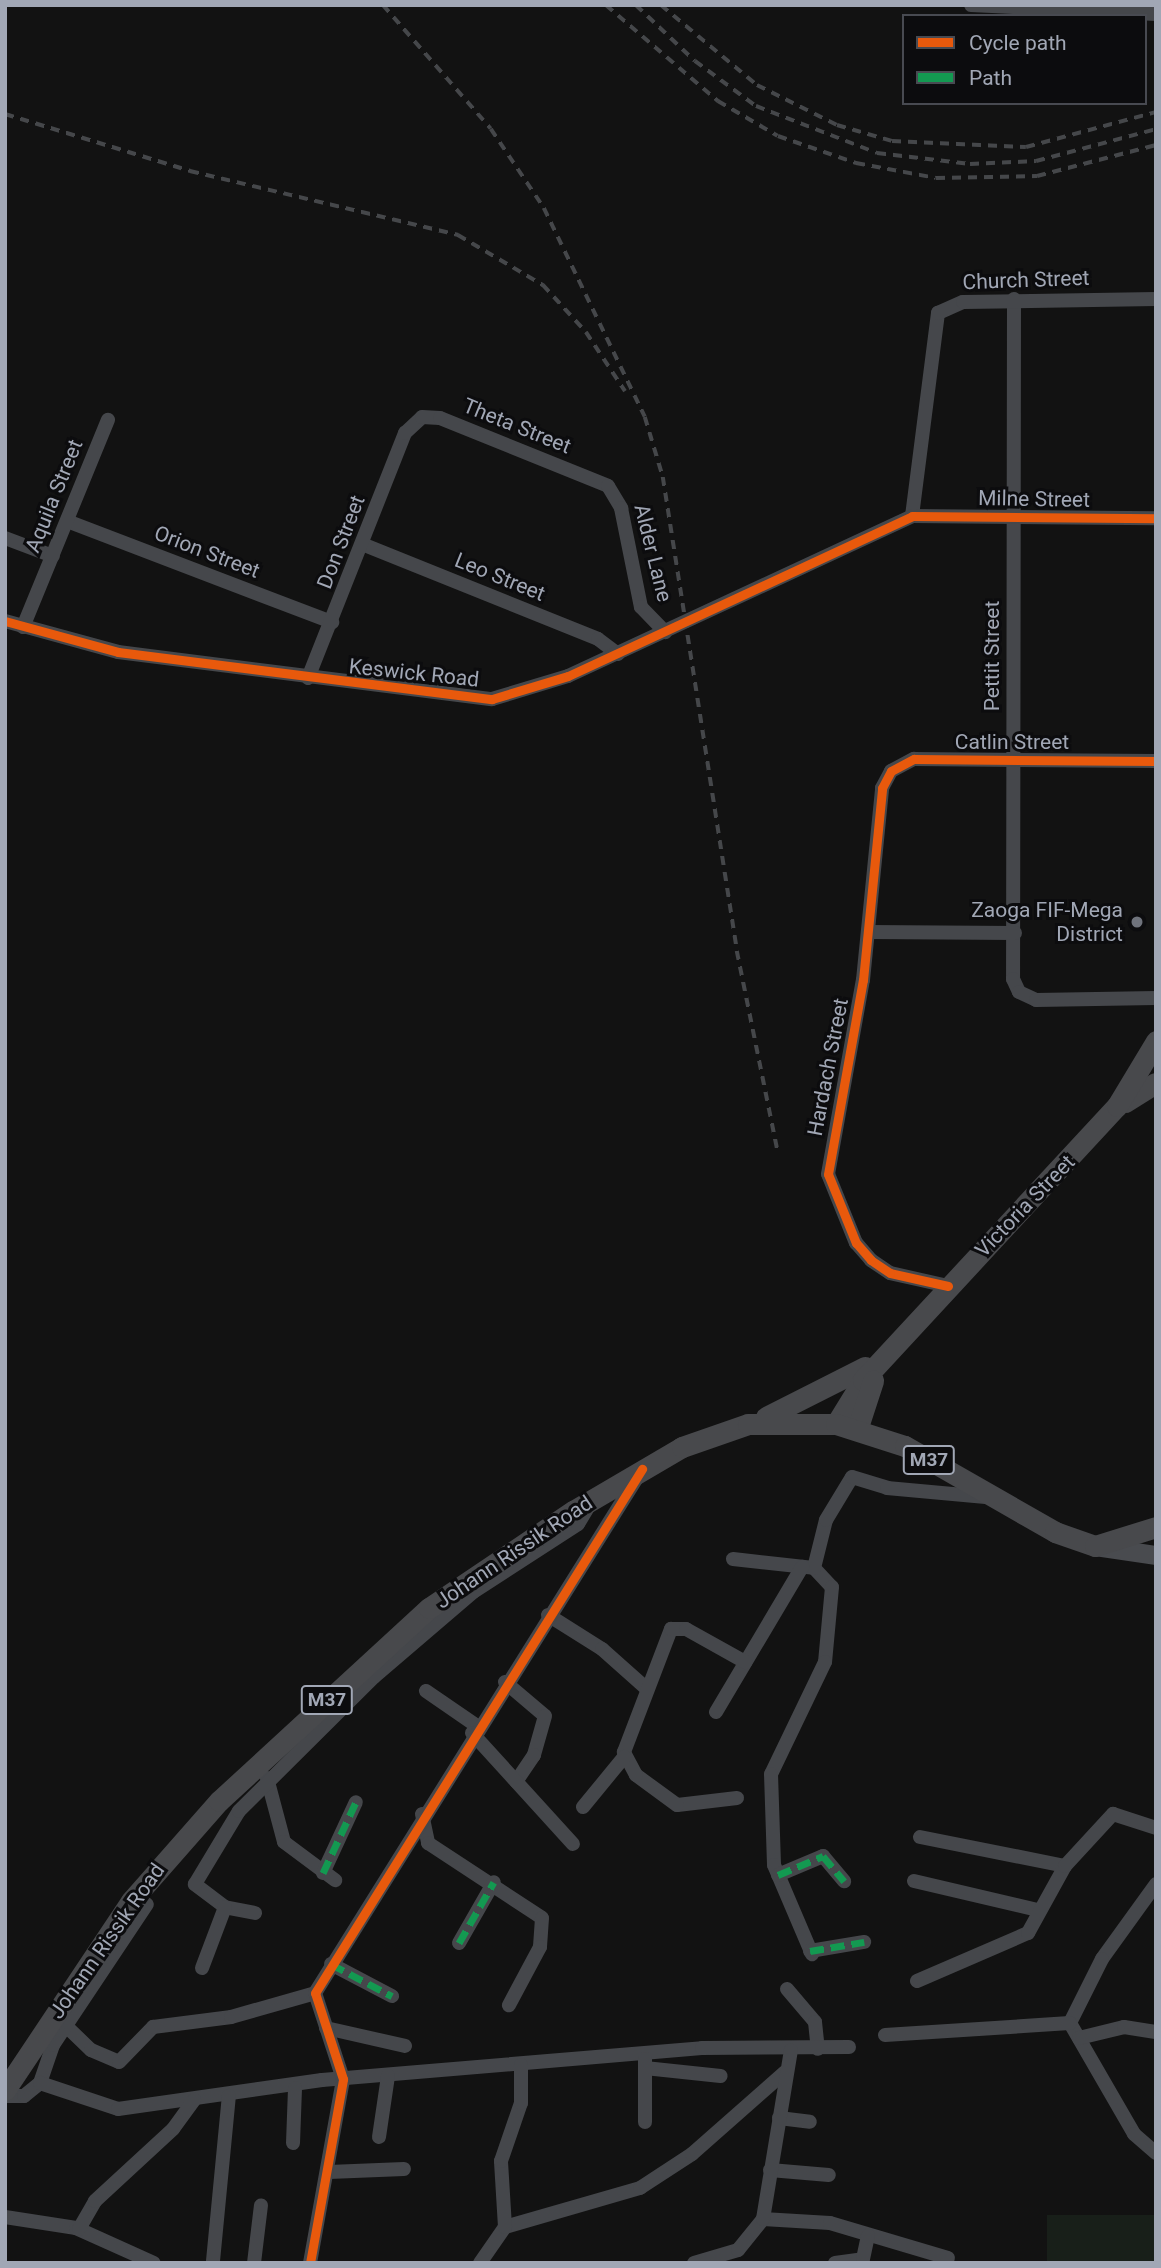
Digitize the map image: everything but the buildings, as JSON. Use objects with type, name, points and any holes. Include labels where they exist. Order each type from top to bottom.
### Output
[{"type":"main road","name":"Victoria Street","points":[[836,1424],[856,1388],[1117,1106],[1156,1041]]},
{"type":"main road","points":[[1117,1106],[1156,1083]]},
{"type":"main road","name":"Victoria Street","points":[[857,1430],[887,1355]]},
{"type":"main road","points":[[748,1424],[837,1386],[887,1355]]},
{"type":"main road","name":"Johann Rissik Road","points":[[5,2090],[131,1901],[169,1853],[264,1760],[429,1608],[594,1498],[682,1447],[748,1424],[836,1424],[905,1446],[1055,1532],[1095,1546]]},
{"type":"main road","points":[[1095,1546],[1156,1527]]},
{"type":"street","points":[[971,5],[1156,14]]},
{"type":"street","name":"Church Street","points":[[912,516],[938,313],[953,303],[1014,299],[1156,299]]},
{"type":"street","name":"Pettit Street","points":[[1014,299],[1014,987],[1036,1000],[1156,998]]},
{"type":"street","name":"Theta Street","points":[[415,422],[440,418],[603,483]]},
{"type":"street","name":"Aquila Street","points":[[23,627],[108,420]]},
{"type":"street","name":"Don Street","points":[[308,678],[415,422]]},
{"type":"street","name":"Alder Lane","points":[[603,483],[621,508],[641,607],[665,632]]},
{"type":"street","name":"Milne Street","points":[[912,516],[1012,515],[1156,519]]},
{"type":"street","name":"Keswick Road","points":[[5,621],[118,652],[308,678],[492,699],[538,689],[912,516]]},
{"type":"street","name":"Orion Street","points":[[67,521],[332,622]]},
{"type":"street","points":[[5,538],[53,556]]},
{"type":"street","name":"Leo Street","points":[[362,544],[598,639],[618,654]]},
{"type":"street","name":"Catlin Street","points":[[882,788],[891,771],[914,759],[1156,761]]},
{"type":"street","name":"Hardach Street","points":[[882,788],[868,932],[828,1174],[856,1243],[871,1260],[890,1273],[948,1286]]},
{"type":"street","points":[[868,932],[1015,933]]},
{"type":"street","points":[[65,2025],[91,2050],[119,2062],[149,2028],[231,2017],[315,1993],[474,1730],[642,1469]]},
{"type":"street","points":[[716,1712],[745,1662],[808,1568],[826,1520],[852,1477],[887,1488],[994,1497]]},
{"type":"street","points":[[256,1913],[225,1907],[195,1884],[222,1834],[374,1677],[473,1592],[578,1524],[594,1498]]},
{"type":"street","name":"Johann Rissik Road","points":[[1095,1546],[1156,1555]]},
{"type":"street","points":[[733,1559],[808,1568],[832,1587],[829,1651],[771,1774],[778,1875],[811,1952],[864,1942]]},
{"type":"street","points":[[548,1615],[602,1649],[646,1688]]},
{"type":"street","points":[[583,1807],[624,1757],[646,1688],[671,1629],[686,1629],[745,1662]]},
{"type":"street","points":[[505,1682],[545,1716],[534,1755],[516,1782]]},
{"type":"street","points":[[426,1691],[474,1730],[516,1782],[573,1844]]},
{"type":"street","points":[[624,1757],[636,1775],[677,1805],[737,1798]]},
{"type":"street","points":[[264,1760],[278,1832],[329,1877],[356,1802]]},
{"type":"street","points":[[422,1814],[428,1843],[494,1882],[542,1918],[540,1947],[509,2005]]},
{"type":"street","points":[[917,1981],[937,1976],[984,1947],[1021,1938],[1065,1866],[1113,1814],[1156,1828]]},
{"type":"street","points":[[920,1837],[1065,1866]]},
{"type":"street","points":[[778,1875],[823,1856],[844,1881]]},
{"type":"street","points":[[914,1881],[1038,1910]]},
{"type":"street","points":[[459,1943],[494,1882]]},
{"type":"street","points":[[1070,2023],[1101,1959],[1156,1884]]},
{"type":"street","points":[[5,2096],[24,2096],[40,2083],[65,2025],[147,1904]]},
{"type":"street","points":[[202,1968],[225,1907]]},
{"type":"street","points":[[331,1964],[392,1996]]},
{"type":"street","points":[[787,1989],[815,2022],[818,2049]]},
{"type":"street","points":[[310,2263],[329,2172],[343,2079],[315,1993]]},
{"type":"street","points":[[885,2035],[1070,2023]]},
{"type":"street","points":[[1070,2023],[1134,2134],[1156,2153]]},
{"type":"street","points":[[1079,2038],[1124,2027],[1156,2032]]},
{"type":"street","points":[[326,2028],[405,2046]]},
{"type":"street","points":[[40,2083],[112,2109],[295,2088],[343,2079],[520,2065],[645,2061],[849,2048]]},
{"type":"street","points":[[694,2263],[738,2250],[763,2219],[785,2072],[791,2050]]},
{"type":"street","points":[[645,2061],[721,2076]]},
{"type":"street","points":[[645,2061],[645,2122]]},
{"type":"street","points":[[480,2263],[505,2227],[501,2161],[521,2103],[520,2065]]},
{"type":"street","points":[[505,2227],[640,2188],[692,2154],[785,2072]]},
{"type":"street","points":[[379,2137],[388,2076]]},
{"type":"street","points":[[293,2143],[295,2088]]},
{"type":"street","points":[[214,2262],[229,2096]]},
{"type":"street","points":[[79,2229],[95,2201],[180,2122],[194,2100]]},
{"type":"street","points":[[779,2118],[810,2122]]},
{"type":"street","points":[[329,2172],[404,2169]]},
{"type":"street","points":[[770,2170],[829,2175]]},
{"type":"street","points":[[254,2263],[261,2205]]},
{"type":"street","points":[[5,2217],[79,2229],[154,2263]]},
{"type":"street","points":[[763,2219],[830,2222],[868,2236],[948,2258]]},
{"type":"street","points":[[835,2263],[863,2261],[868,2236]]},
{"type":"shaded area","points":[[1047,2215],[1156,2215],[1156,2263],[1047,2263]]},
{"type":"railway","points":[[383,5],[491,129],[544,208],[645,417],[663,477],[737,951],[778,1153]]},
{"type":"railway","points":[[606,5],[718,101],[778,136],[856,163],[936,178],[1037,176],[1156,145]]},
{"type":"railway","points":[[636,5],[695,61],[756,106],[877,153],[970,164],[1036,161],[1156,129]]},
{"type":"railway","points":[[661,5],[757,85],[837,125],[892,141],[1026,147],[1156,112]]},
{"type":"railway","points":[[5,114],[190,171],[458,235],[543,285],[586,332],[625,391]]},
{"type":"marked path","points":[[323,1873],[356,1802]]},
{"type":"marked path","points":[[778,1875],[823,1856],[844,1881]]},
{"type":"marked path","points":[[459,1943],[494,1882]]},
{"type":"marked path","points":[[810,1951],[864,1942]]},
{"type":"marked path","points":[[331,1964],[392,1996]]},
{"type":"cycle path","points":[[5,621],[118,652],[492,699],[568,676],[912,516],[1156,518]]},
{"type":"cycle path","points":[[948,1286],[890,1273],[871,1260],[856,1243],[828,1174],[863,980],[882,788],[891,771],[914,759],[1156,761]]},
{"type":"cycle path","points":[[310,2263],[343,2079],[315,1993],[642,1469]]},
{"type":"place","name":"Zaoga FIF-Mega District","points":[[1137,922]]}]
